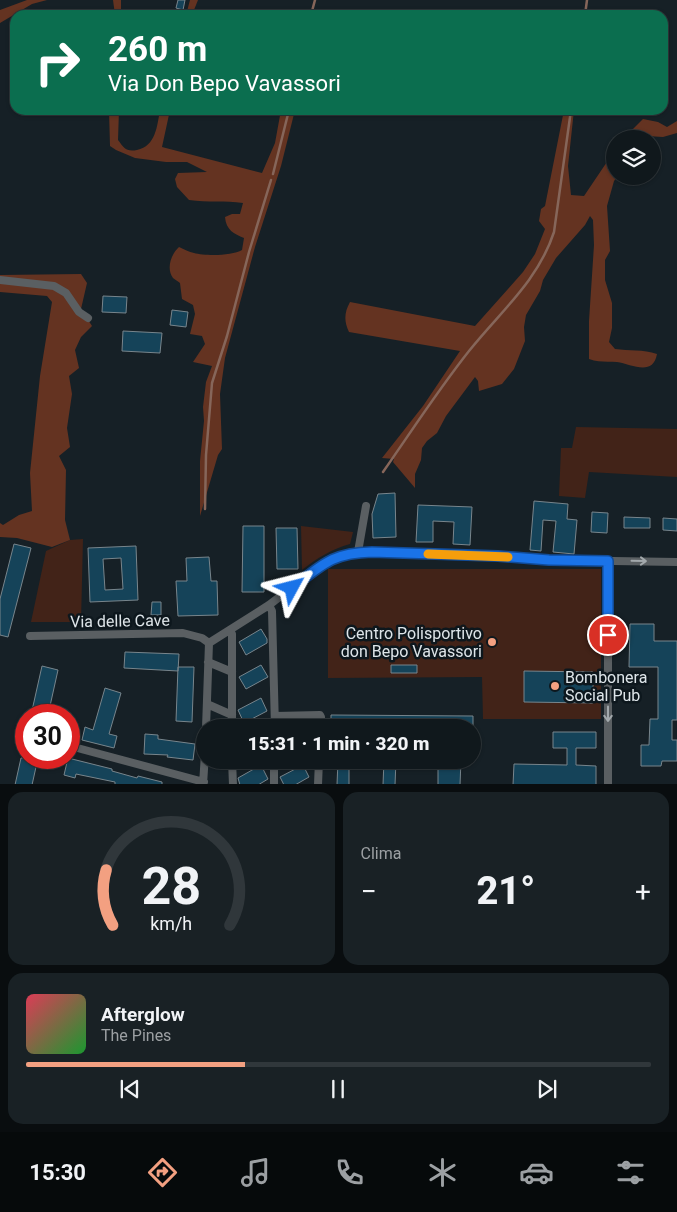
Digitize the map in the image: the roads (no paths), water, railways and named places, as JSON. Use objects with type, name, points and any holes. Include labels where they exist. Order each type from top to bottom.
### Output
[{"type":"street","points":[[0,280],[54,286],[66,293],[79,312],[88,318]]},
{"type":"street","points":[[358,552],[366,506]]},
{"type":"street","points":[[206,719],[209,643],[269,605],[328,560],[344,554],[358,552],[498,556],[549,560],[677,562]]},
{"type":"street","points":[[608,561],[608,784]]},
{"type":"street","points":[[269,605],[272,611],[275,716],[320,715],[321,719]]},
{"type":"street","points":[[207,704],[232,716],[232,634],[230,630]]},
{"type":"street","name":"Via delle Cave","points":[[30,636],[182,633],[202,638],[209,643]]},
{"type":"street","points":[[208,662],[232,672]]},
{"type":"street","points":[[80,749],[203,783],[204,769]]},
{"type":"street","points":[[232,769],[233,784]]},
{"type":"street","points":[[274,769],[274,784]]},
{"type":"street","points":[[318,784],[319,769]]},
{"type":"waterway","points":[[312,10],[315,0]]},
{"type":"waterway","points":[[586,10],[587,0]]},
{"type":"waterway","points":[[273,174],[288,115]]},
{"type":"waterway","points":[[383,472],[458,366],[528,281],[547,250],[554,232],[570,115]]},
{"type":"waterway","points":[[205,509],[206,455],[212,383],[271,180]]},
{"type":"place","name":"Centro Polisportivo don Bepo Vavassori","points":[[492,642]]},
{"type":"place","name":"Bombonera Social Pub","points":[[555,686]]}]
